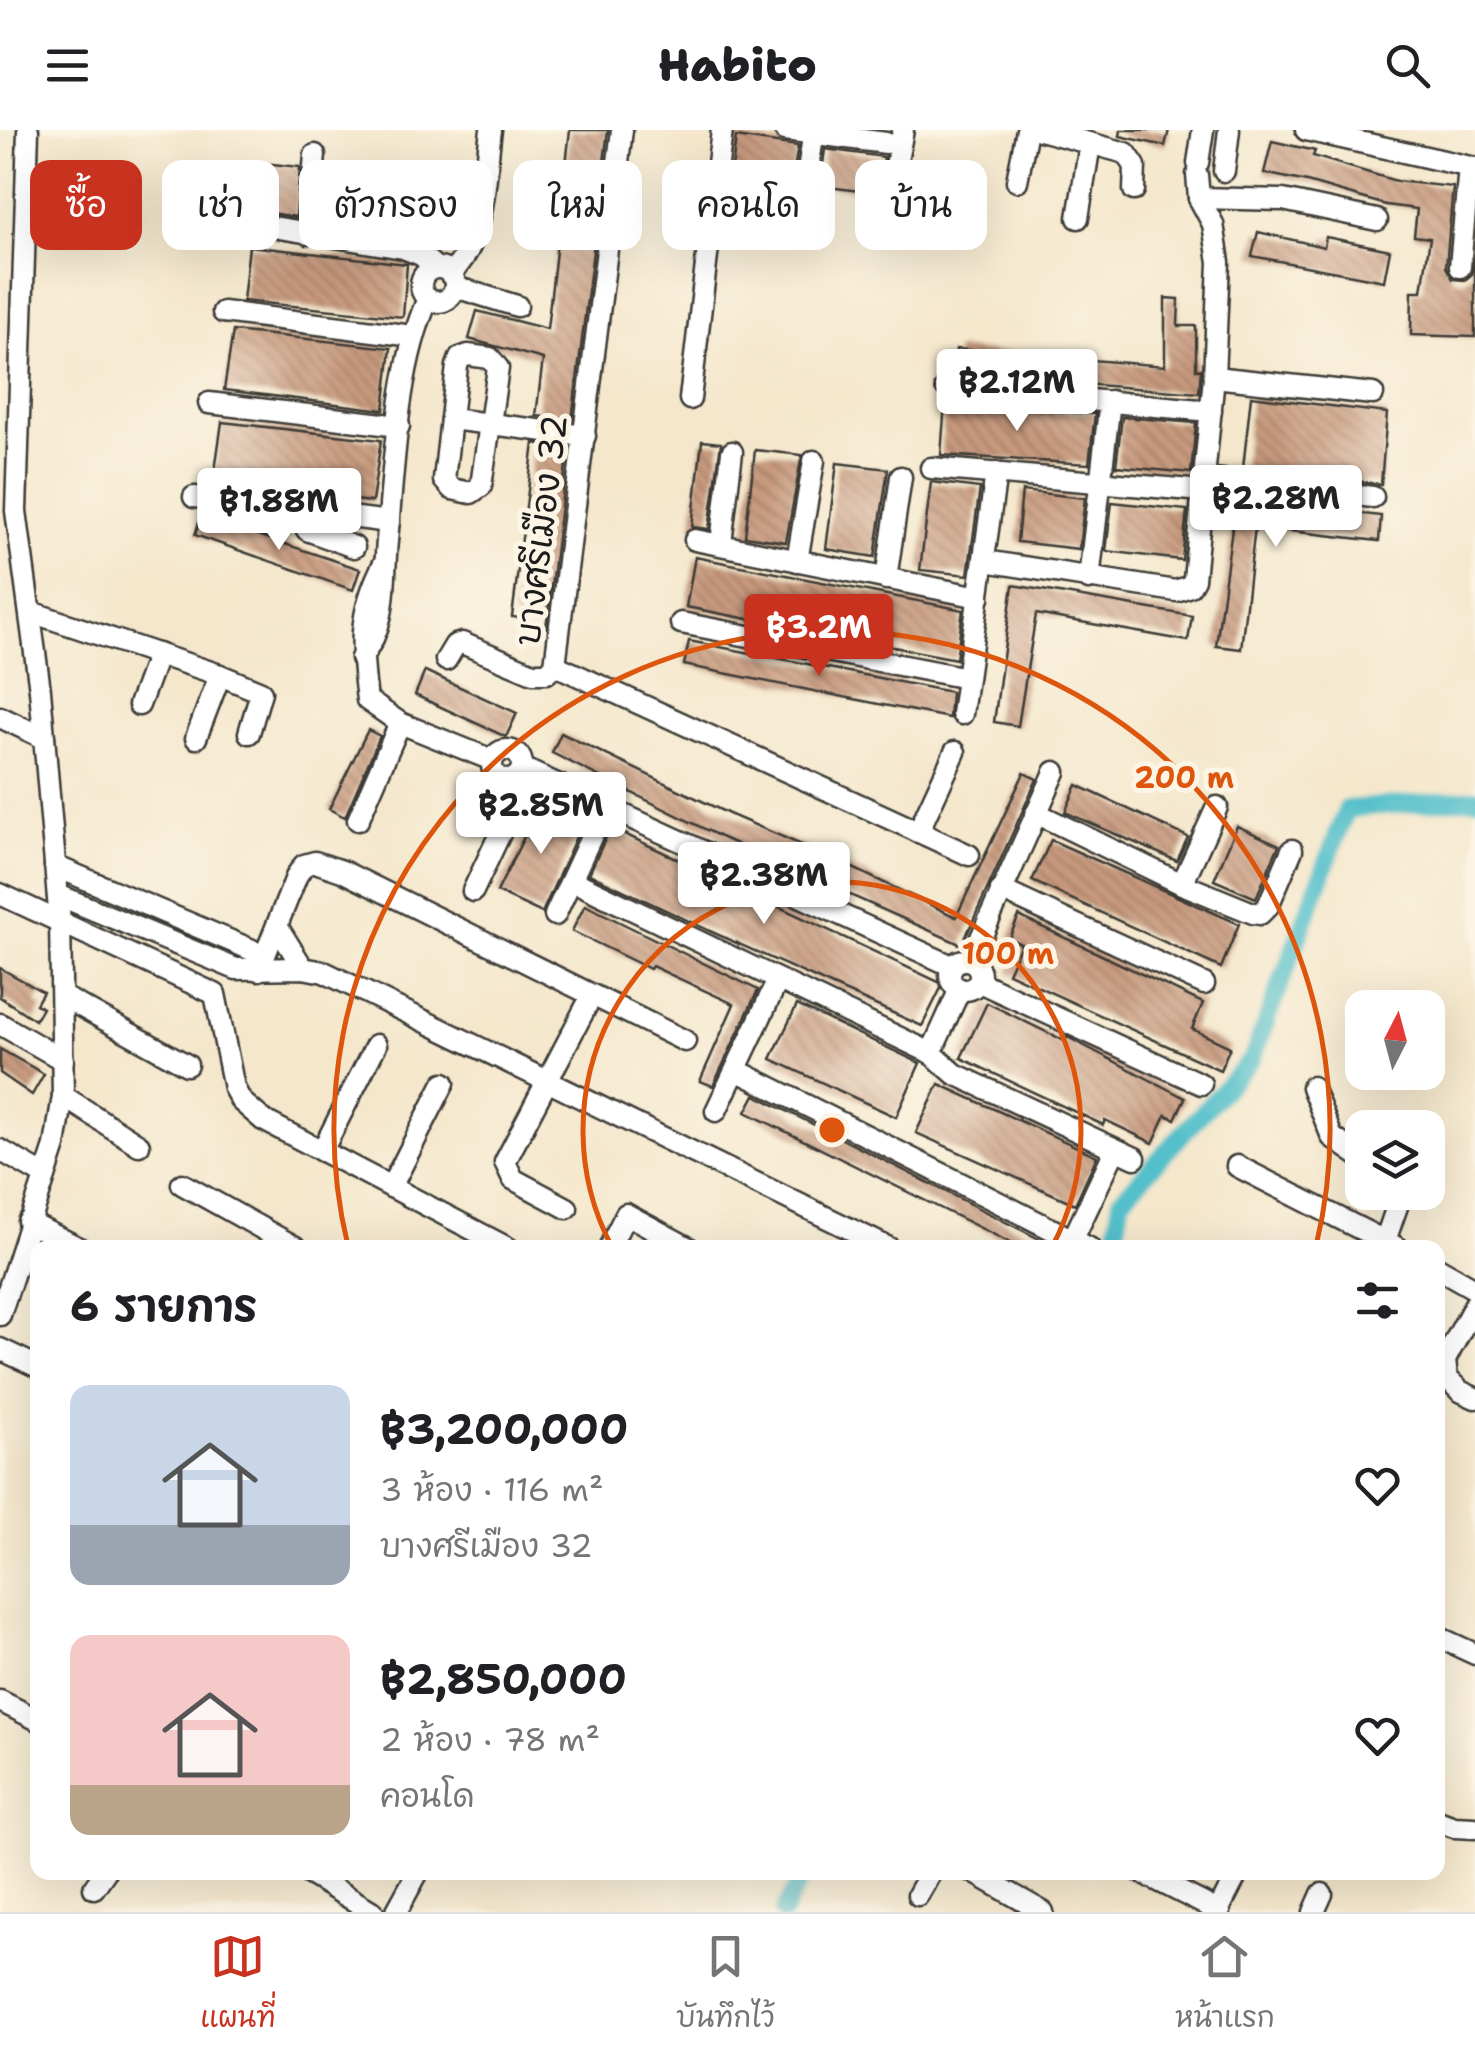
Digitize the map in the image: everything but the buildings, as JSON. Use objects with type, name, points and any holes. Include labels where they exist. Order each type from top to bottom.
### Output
[{"type":"street","points":[[0,1314],[5,1276],[55,1146],[63,1096],[60,922],[44,738],[30,612],[8,533],[15,486],[28,130]]},
{"type":"street","points":[[447,276],[422,279],[421,286],[434,302],[446,300],[447,276],[468,253],[477,234],[490,130]]},
{"type":"street","name":"บางศรีเมือง 32","points":[[622,130],[555,665],[969,855]]},
{"type":"street","points":[[690,399],[722,130]]},
{"type":"street","points":[[785,130],[886,143]]},
{"type":"street","points":[[897,160],[903,130]]},
{"type":"street","points":[[1017,182],[1027,130]]},
{"type":"street","points":[[1040,130],[1126,153],[1132,159],[1134,190]]},
{"type":"street","points":[[1203,130],[1198,169],[1216,187],[1377,220]]},
{"type":"street","points":[[985,562],[1184,590],[1194,579],[1214,377],[1220,262],[1214,224],[1216,187],[1229,130]]},
{"type":"street","points":[[1306,130],[1395,145],[1472,167],[1460,268]]},
{"type":"street","points":[[1395,145],[1405,130]]},
{"type":"street","points":[[810,160],[814,132]]},
{"type":"street","points":[[1078,218],[1090,144]]},
{"type":"street","points":[[315,155],[315,160]]},
{"type":"street","points":[[409,250],[447,276],[517,306]]},
{"type":"street","points":[[428,298],[413,336],[385,562],[370,589],[360,637],[367,700],[400,723],[492,760],[497,777],[508,780],[518,773]]},
{"type":"street","points":[[223,312],[413,336]]},
{"type":"street","points":[[468,355],[490,358],[498,368],[492,424],[481,486],[471,493],[452,489],[444,480],[457,366],[468,355]]},
{"type":"street","points":[[1214,377],[1373,394]]},
{"type":"street","points":[[946,388],[1211,410]]},
{"type":"street","points":[[1089,579],[1110,401]]},
{"type":"street","points":[[210,403],[399,426]]},
{"type":"street","points":[[451,419],[585,436]]},
{"type":"street","points":[[721,543],[732,452]]},
{"type":"street","points":[[798,562],[814,461]]},
{"type":"street","points":[[931,468],[1102,482],[1203,484],[1373,496]]},
{"type":"street","points":[[962,714],[996,473]]},
{"type":"street","points":[[886,579],[901,476]]},
{"type":"street","points":[[194,496],[389,522]]},
{"type":"street","points":[[297,512],[307,530],[354,546]]},
{"type":"street","points":[[695,540],[979,597]]},
{"type":"street","points":[[30,612],[261,692],[249,733]]},
{"type":"street","points":[[682,623],[967,678]]},
{"type":"street","points":[[446,660],[455,645],[462,643],[534,672],[547,672],[555,665]]},
{"type":"street","points":[[139,705],[158,654]]},
{"type":"street","points":[[196,738],[220,675]]},
{"type":"street","points":[[0,717],[44,738]]},
{"type":"street","points":[[358,820],[400,723]]},
{"type":"street","points":[[918,832],[955,752]]},
{"type":"street","points":[[1055,772],[1001,890],[962,963],[950,977],[1201,1084]]},
{"type":"street","points":[[518,773],[605,806],[962,963]]},
{"type":"street","points":[[474,891],[514,804],[518,773]]},
{"type":"street","points":[[555,915],[605,806]]},
{"type":"street","points":[[1182,884],[1217,807]]},
{"type":"street","points":[[1036,813],[1246,912],[1260,914],[1268,906],[1292,850]]},
{"type":"street","points":[[58,896],[236,969],[256,960],[277,926],[297,875],[304,865],[315,862],[342,871],[685,1041]]},
{"type":"street","points":[[55,866],[256,960],[324,972],[872,1240]]},
{"type":"street","points":[[573,882],[931,1054],[954,1074],[1125,1154],[1082,1240]]},
{"type":"street","points":[[1001,890],[1204,984]]},
{"type":"street","points":[[0,894],[215,994],[234,1088],[241,1101],[262,1120],[493,1240]]},
{"type":"street","points":[[277,926],[304,968]]},
{"type":"street","points":[[716,1111],[777,982]]},
{"type":"street","points":[[931,1054],[970,986]]},
{"type":"street","points":[[62,996],[187,1064]]},
{"type":"street","points":[[567,1208],[513,1179],[505,1162],[591,997]]},
{"type":"street","points":[[0,1024],[63,1060]]},
{"type":"street","points":[[322,1151],[376,1045]]},
{"type":"street","points":[[736,1070],[1075,1240]]},
{"type":"street","points":[[391,1187],[444,1082]]},
{"type":"street","points":[[1312,1086],[1332,1137],[1345,1146]]},
{"type":"street","points":[[63,1096],[139,1145]]},
{"type":"street","points":[[0,1150],[45,1176]]},
{"type":"street","points":[[1237,1166],[1384,1240]]},
{"type":"street","points":[[182,1184],[284,1240]]},
{"type":"street","points":[[1393,1240],[1399,1210]]},
{"type":"street","points":[[614,1240],[626,1214],[674,1240]]},
{"type":"street","points":[[28,1222],[63,1240]]},
{"type":"street","points":[[1445,1272],[1475,1288]]},
{"type":"street","points":[[1475,1304],[1446,1360],[1447,1378],[1475,1398]]},
{"type":"street","points":[[0,1349],[30,1364]]},
{"type":"street","points":[[1445,1640],[1475,1654]]},
{"type":"street","points":[[0,1701],[30,1716]]},
{"type":"street","points":[[1445,1823],[1475,1828]]},
{"type":"street","points":[[320,1880],[374,1912]]},
{"type":"street","points":[[396,1912],[414,1880]]},
{"type":"street","points":[[918,1895],[926,1880]]},
{"type":"street","points":[[987,1880],[1043,1912]]},
{"type":"street","points":[[1153,1880],[1188,1906],[1219,1912],[1234,1880]]},
{"type":"waterway","points":[[1115,1240],[1121,1200],[1252,1059],[1347,809],[1475,798]]},
{"type":"waterway","points":[[783,1912],[801,1880]]}]
